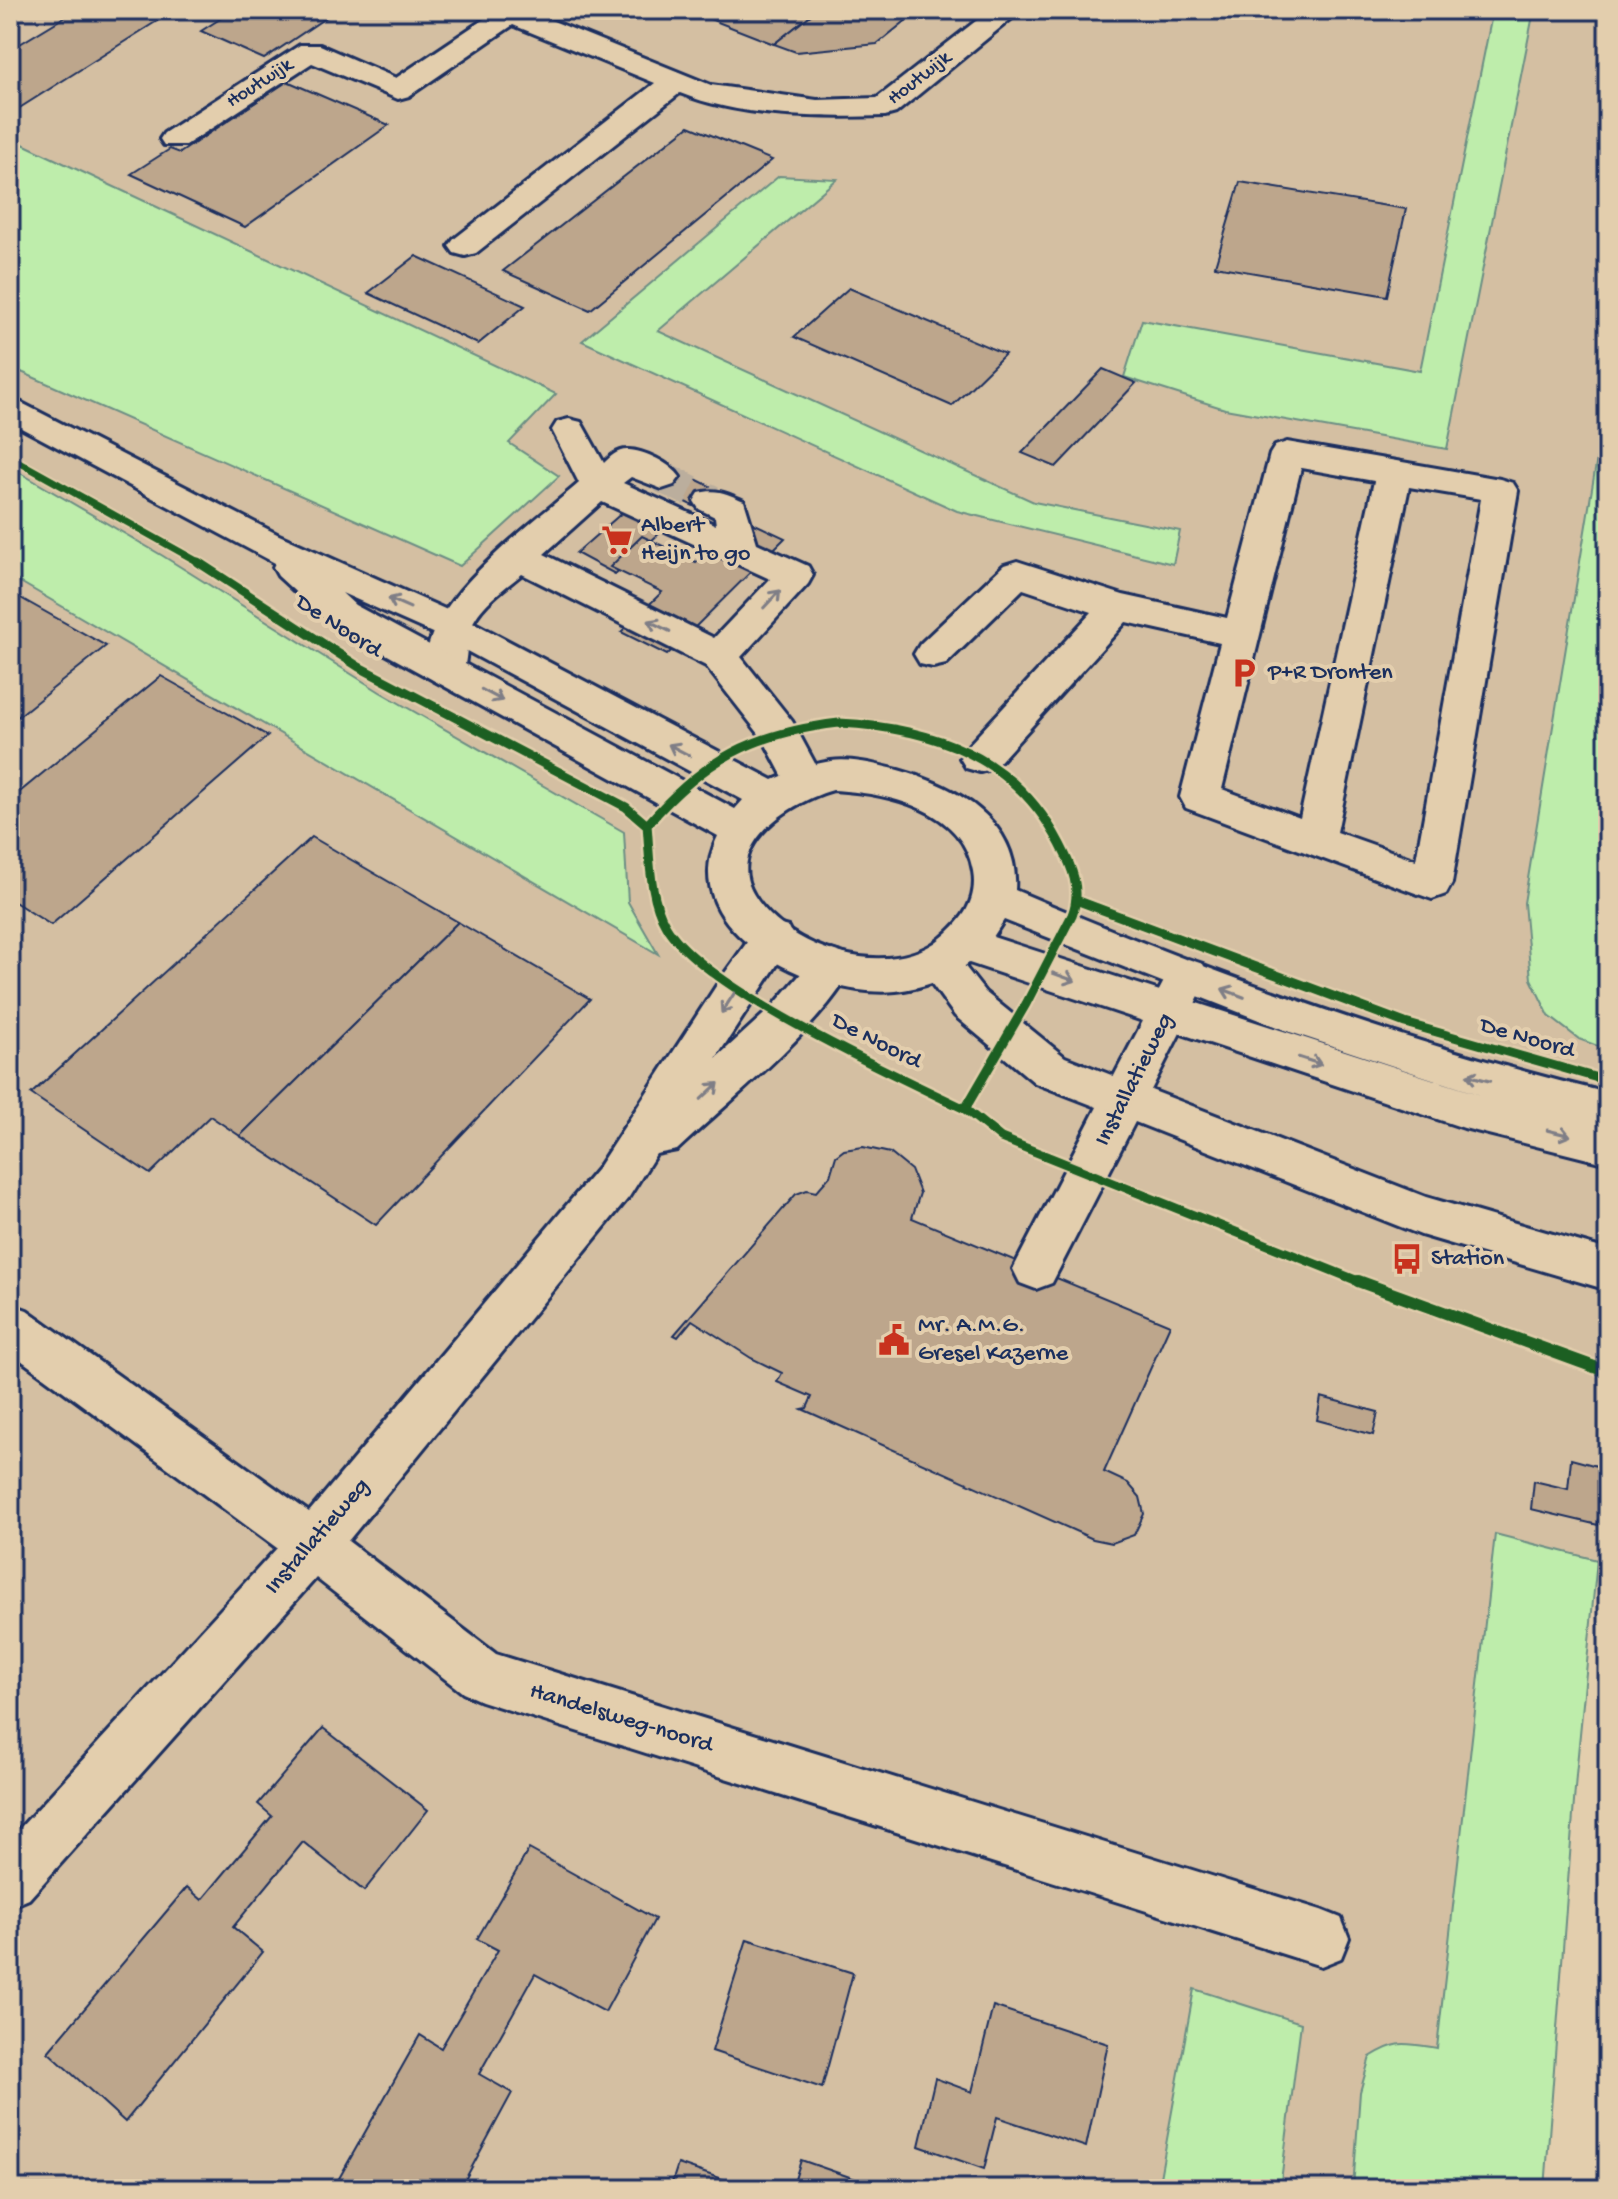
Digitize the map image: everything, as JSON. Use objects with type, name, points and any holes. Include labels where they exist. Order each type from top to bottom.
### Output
[{"type":"street","name":"Houtwijk","points":[[175,139],[310,51],[398,90],[506,12],[705,93],[817,109],[885,107],[1008,10]]},
{"type":"street","points":[[465,246],[677,81]]},
{"type":"street","name":"De Noord","points":[[10,408],[266,544],[452,627],[789,790]]},
{"type":"street","points":[[569,430],[598,486],[795,575],[719,656]]},
{"type":"street","points":[[1287,454],[1394,472],[1500,491],[1432,883],[1200,797],[1287,454]]},
{"type":"street","points":[[446,670],[452,627],[478,590],[628,461],[662,477]]},
{"type":"street","points":[[1315,839],[1394,472]]},
{"type":"street","points":[[712,501],[731,510],[740,550]]},
{"type":"street","name":"De Noord","points":[[266,544],[342,614],[741,830]]},
{"type":"street","points":[[519,557],[719,656],[778,731],[789,790]]},
{"type":"street","points":[[933,654],[1017,574],[1118,607],[1241,635]]},
{"type":"street","points":[[980,758],[1118,607]]},
{"type":"street","points":[[833,775],[888,780],[959,813],[990,847],[995,867],[993,898],[978,928],[950,953],[916,971],[891,974],[860,974],[832,967],[799,955],[773,939],[750,920],[734,899],[729,882],[729,865],[741,830],[789,790],[833,775]]},
{"type":"street","name":"De Noord","points":[[993,898],[1178,995],[1464,1110],[1608,1145]]},
{"type":"street","name":"Installatieweg","points":[[613,1183],[737,989],[773,939]]},
{"type":"street","points":[[950,953],[970,1004],[1050,1070],[1421,1215],[1561,1259],[1608,1270]]},
{"type":"street","name":"De Noord","points":[[950,953],[1178,995],[1339,1034],[1473,1077],[1608,1111]]},
{"type":"street","name":"Installatieweg","points":[[10,1880],[313,1545],[613,1183],[788,1018],[832,967]]},
{"type":"street","name":"Installatieweg","points":[[1036,1269],[1178,995]]},
{"type":"street","name":"Handelsweg-noord","points":[[10,1325],[313,1545],[481,1675],[1321,1938]]},
{"type":"shaded area","points":[[10,10],[1608,10],[1608,369],[1597,458],[1579,1039],[1608,1050],[1608,1442],[1599,1544],[1597,1560],[1495,1534],[1437,2049],[1360,2092],[1353,2189],[10,2189]]},
{"type":"green space","points":[[1493,10],[1534,10],[1447,449],[1225,409],[1124,377],[1142,320],[1420,371]]},
{"type":"green space","points":[[10,138],[556,394],[509,443],[559,476],[460,566],[10,367]]},
{"type":"green space","points":[[779,176],[837,179],[658,331],[1034,502],[1180,531],[1173,564],[957,511],[582,341]]},
{"type":"green space","points":[[1608,369],[1608,1050],[1579,1039],[1549,1016],[1531,979],[1524,903],[1597,458]]},
{"type":"green space","points":[[10,467],[163,556],[380,692],[624,832],[628,902],[658,954],[10,576]]},
{"type":"green space","points":[[1495,1534],[1597,1560],[1576,1775],[1545,2189],[1353,2189],[1360,2092],[1370,2057],[1388,2047],[1402,2044],[1437,2048]]},
{"type":"green space","points":[[1194,1989],[1301,2023],[1280,2189],[1158,2189]]},
{"type":"building","points":[[76,10],[151,10],[165,16],[10,114],[10,50]]},
{"type":"building","points":[[234,10],[337,10],[264,59],[201,31]]},
{"type":"building","points":[[702,10],[817,10],[774,44],[697,14]]},
{"type":"building","points":[[817,10],[919,10],[877,44],[796,52],[774,44]]},
{"type":"building","points":[[287,81],[389,125],[245,227],[131,174],[170,149],[180,153]]},
{"type":"building","points":[[689,126],[772,160],[590,310],[503,271]]},
{"type":"building","points":[[1240,182],[1406,209],[1387,296],[1215,266]]},
{"type":"building","points":[[416,256],[525,306],[478,344],[368,293]]},
{"type":"building","points":[[849,288],[1005,354],[952,406],[794,337]]},
{"type":"building","points":[[1103,369],[1136,383],[1056,467],[1022,453]]},
{"type":"building","points":[[671,467],[722,492],[702,510],[651,486]]},
{"type":"building","points":[[623,512],[662,531],[615,574],[576,553]]},
{"type":"building","points":[[742,518],[785,538],[667,655],[621,632],[662,592],[610,567],[642,536],[696,562]]},
{"type":"building","points":[[10,592],[106,646],[10,723]]},
{"type":"building","points":[[161,676],[268,736],[51,925],[10,899],[10,800]]},
{"type":"building","points":[[312,837],[458,922],[240,1136],[210,1116],[150,1174],[31,1094]]},
{"type":"building","points":[[458,922],[590,999],[376,1225],[240,1136]]},
{"type":"building","points":[[863,1147],[890,1153],[911,1170],[920,1193],[912,1218],[1170,1325],[1104,1472],[1128,1483],[1140,1497],[1144,1514],[1134,1535],[1112,1543],[1093,1539],[802,1409],[807,1408],[812,1397],[777,1382],[782,1373],[751,1358],[692,1320],[678,1337],[674,1335],[796,1194],[807,1190],[816,1192],[830,1176],[836,1156],[844,1150]]},
{"type":"building","points":[[1321,1397],[1378,1412],[1373,1435],[1317,1420]]},
{"type":"building","points":[[1571,1459],[1608,1469],[1608,1523],[1598,1520],[1598,1525],[1531,1509],[1534,1481],[1568,1489]]},
{"type":"building","points":[[323,1728],[428,1810],[364,1891],[303,1842],[233,1927],[263,1952],[125,2122],[48,2052],[187,1887],[202,1900],[272,1816],[258,1804]]},
{"type":"building","points":[[529,1849],[655,1919],[605,2012],[535,1974],[479,2074],[512,2093],[460,2189],[333,2189],[420,2035],[441,2048],[498,1950],[477,1939]]},
{"type":"building","points":[[747,1939],[853,1973],[822,2088],[712,2051]]},
{"type":"building","points":[[993,2006],[1108,2044],[1086,2147],[997,2117],[984,2169],[919,2146],[935,2078],[972,2092]]},
{"type":"building","points":[[801,2160],[884,2189],[792,2189]]},
{"type":"building","points":[[678,2164],[751,2189],[670,2189]]},
{"type":"tunnel","points":[[662,477],[712,501]]},
{"type":"cycle path","points":[[10,457],[228,579],[359,667],[626,807],[647,825]]},
{"type":"cycle path","points":[[965,1109],[1003,1047],[1075,905],[1075,884],[1070,867],[1049,823],[1031,798],[985,762],[928,736],[884,725],[839,723],[795,728],[753,741],[713,761],[678,789],[647,825],[655,899],[664,924],[676,941],[728,983],[859,1058],[965,1109],[1001,1138],[1422,1307],[1608,1372]]},
{"type":"cycle path","points":[[1076,900],[1405,1023],[1472,1045],[1608,1081]]},
{"type":"place","name":"Albert Heijn to go","points":[[617,540]]},
{"type":"place","name":"P+R Dronten","points":[[1244,673]]},
{"type":"place","name":"Station","points":[[1407,1259]]},
{"type":"place","name":"Mr. A.M.G. Gresel Kazerne","points":[[894,1340]]}]
